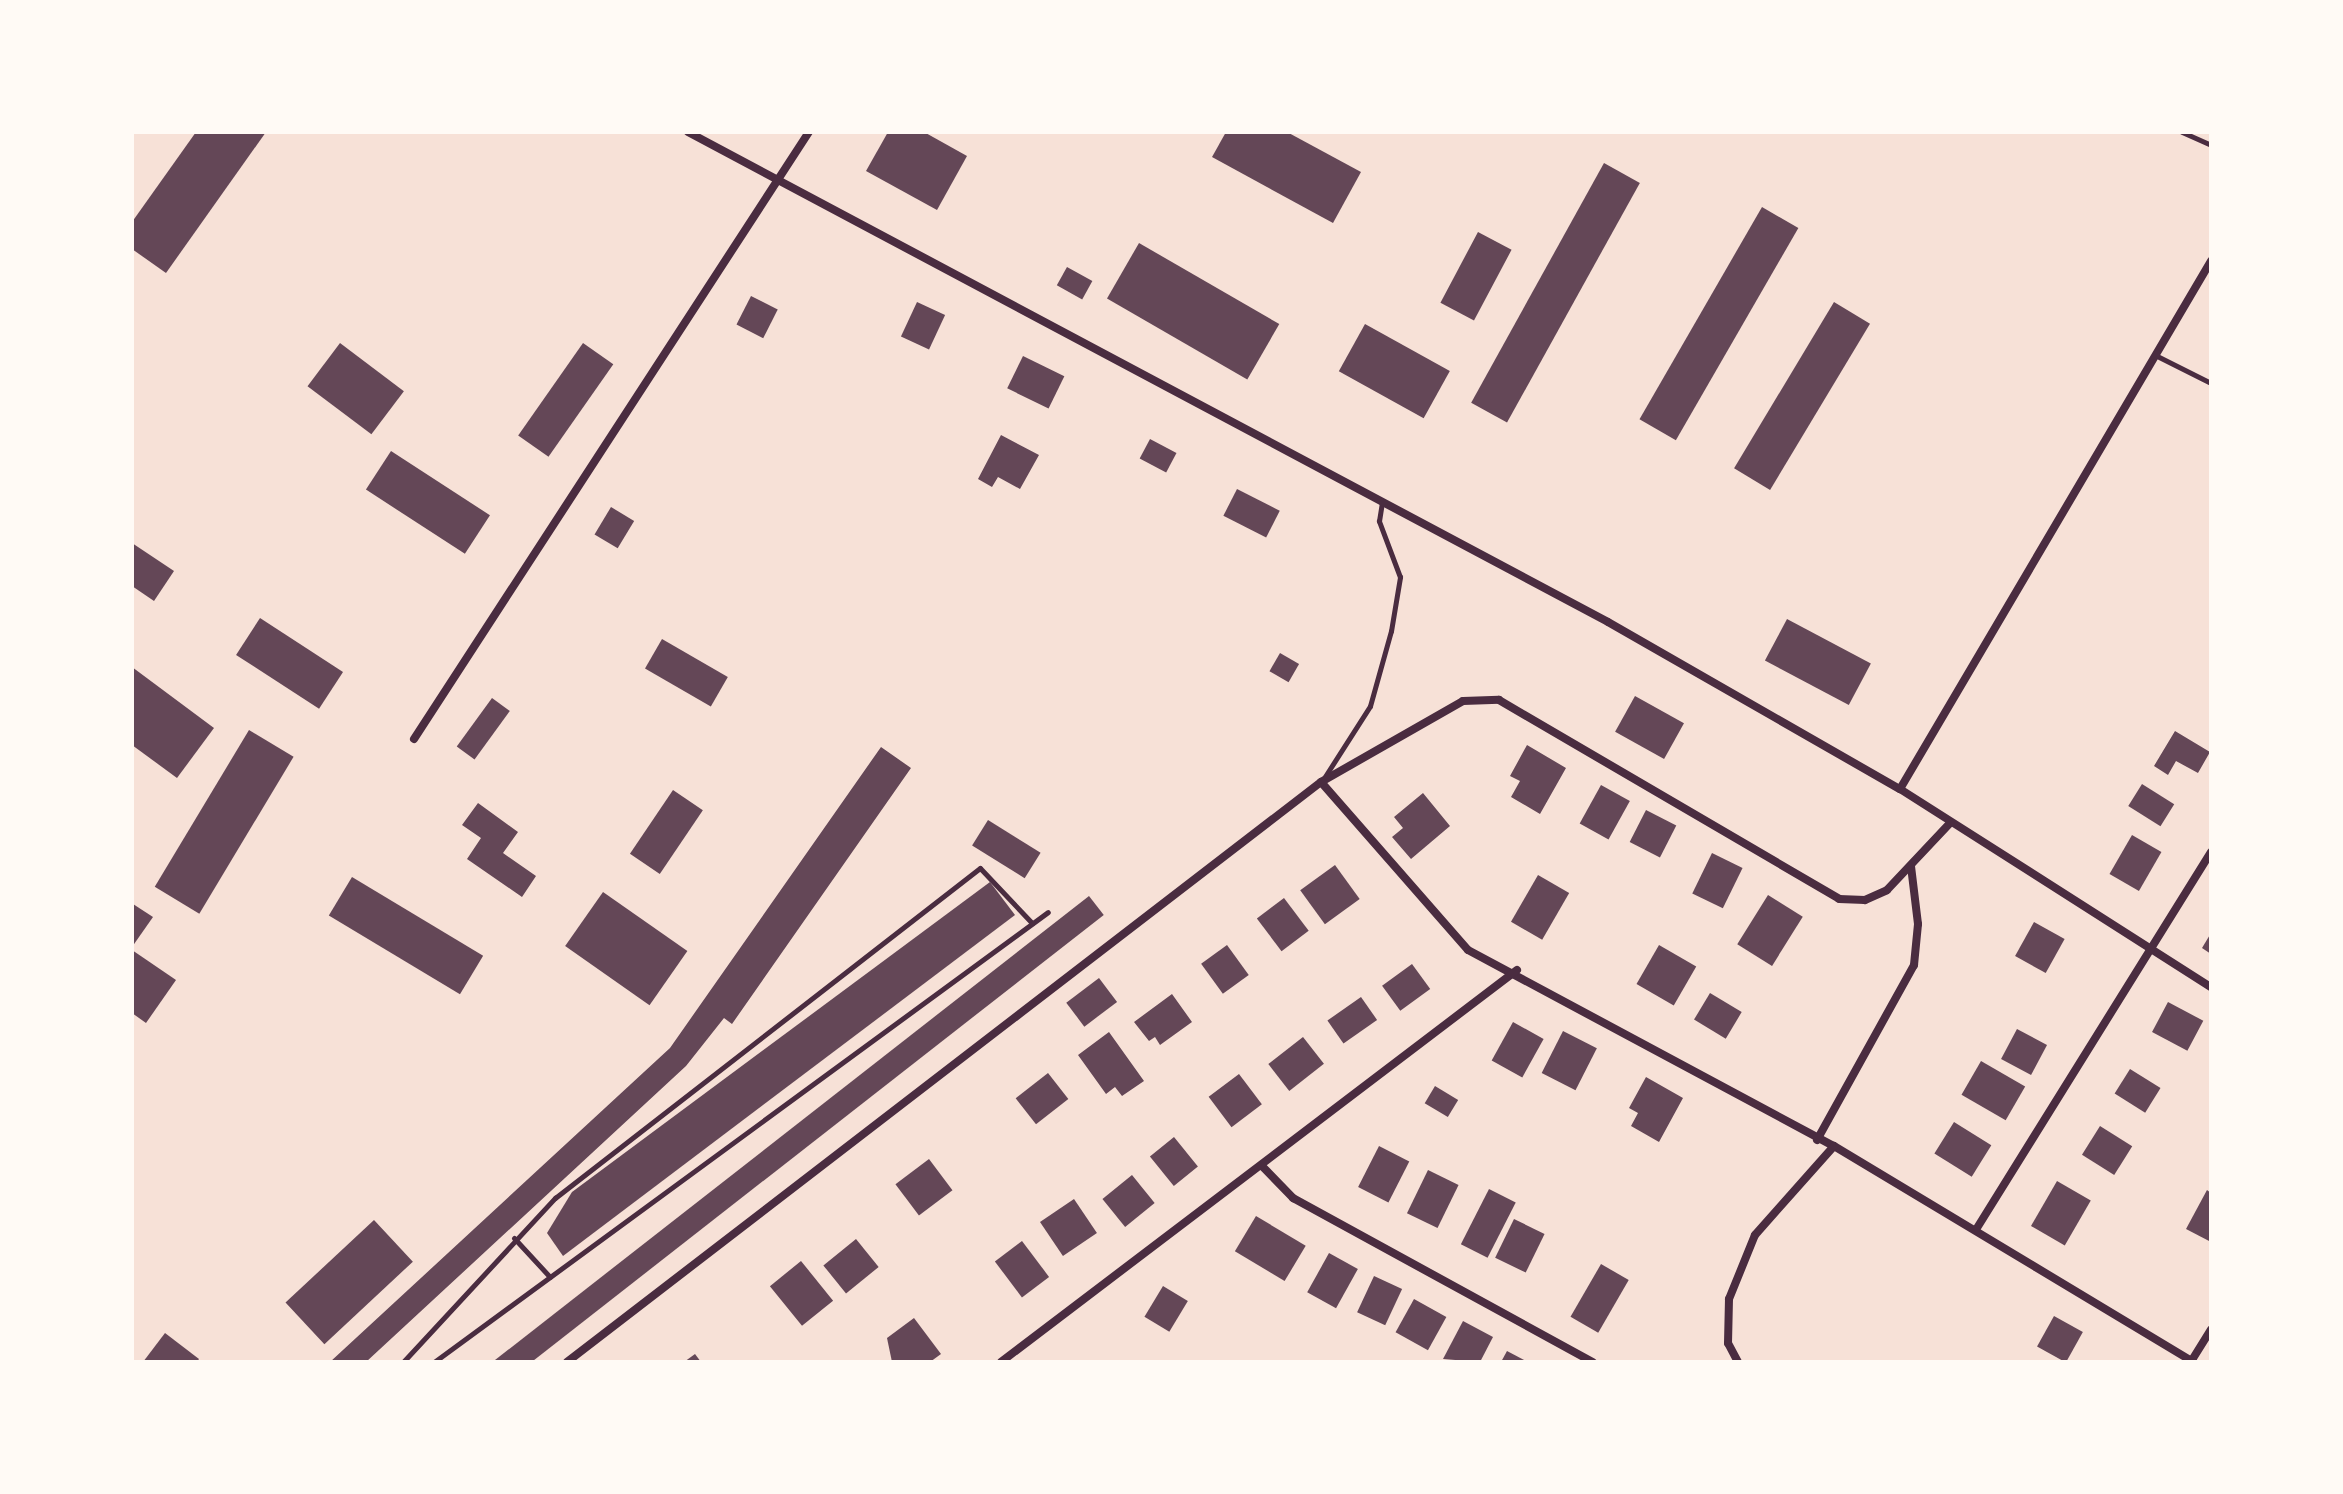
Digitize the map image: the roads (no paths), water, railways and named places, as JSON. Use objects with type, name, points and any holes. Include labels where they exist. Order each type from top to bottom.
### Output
[{"type":"street","points":[[688,132],[1382,500],[1900,789],[2211,987]]},
{"type":"street","points":[[414,739],[809,132]]},
{"type":"street","points":[[1900,789],[2211,261]]},
{"type":"street","points":[[567,1362],[1321,782],[1463,701],[1499,700],[1839,899],[1865,900],[1911,866],[1951,822]]},
{"type":"street","points":[[1321,782],[1468,950],[1517,970],[1817,1140],[1834,1146],[1977,1228],[2193,1361],[2211,1329]]},
{"type":"street","points":[[1977,1228],[2155,952],[2211,852]]},
{"type":"street","points":[[1817,1140],[1914,965],[1919,947],[1911,866]]},
{"type":"street","points":[[1001,1362],[1014,1358],[1517,970]]},
{"type":"street","points":[[1738,1362],[1728,1343],[1729,1299],[1755,1235],[1834,1146]]},
{"type":"street","points":[[1262,1166],[1293,1198],[1593,1362]]},
{"type":"lane","points":[[2186,133],[2211,145]]},
{"type":"lane","points":[[2155,355],[2211,383]]},
{"type":"lane","points":[[1321,782],[1370,706],[1391,631],[1400,577],[1379,521],[1382,500]]},
{"type":"lane","points":[[403,1362],[514,1238],[555,1198],[980,868],[1032,923]]},
{"type":"lane","points":[[434,1362],[1048,912]]},
{"type":"lane","points":[[514,1238],[550,1277]]}]
